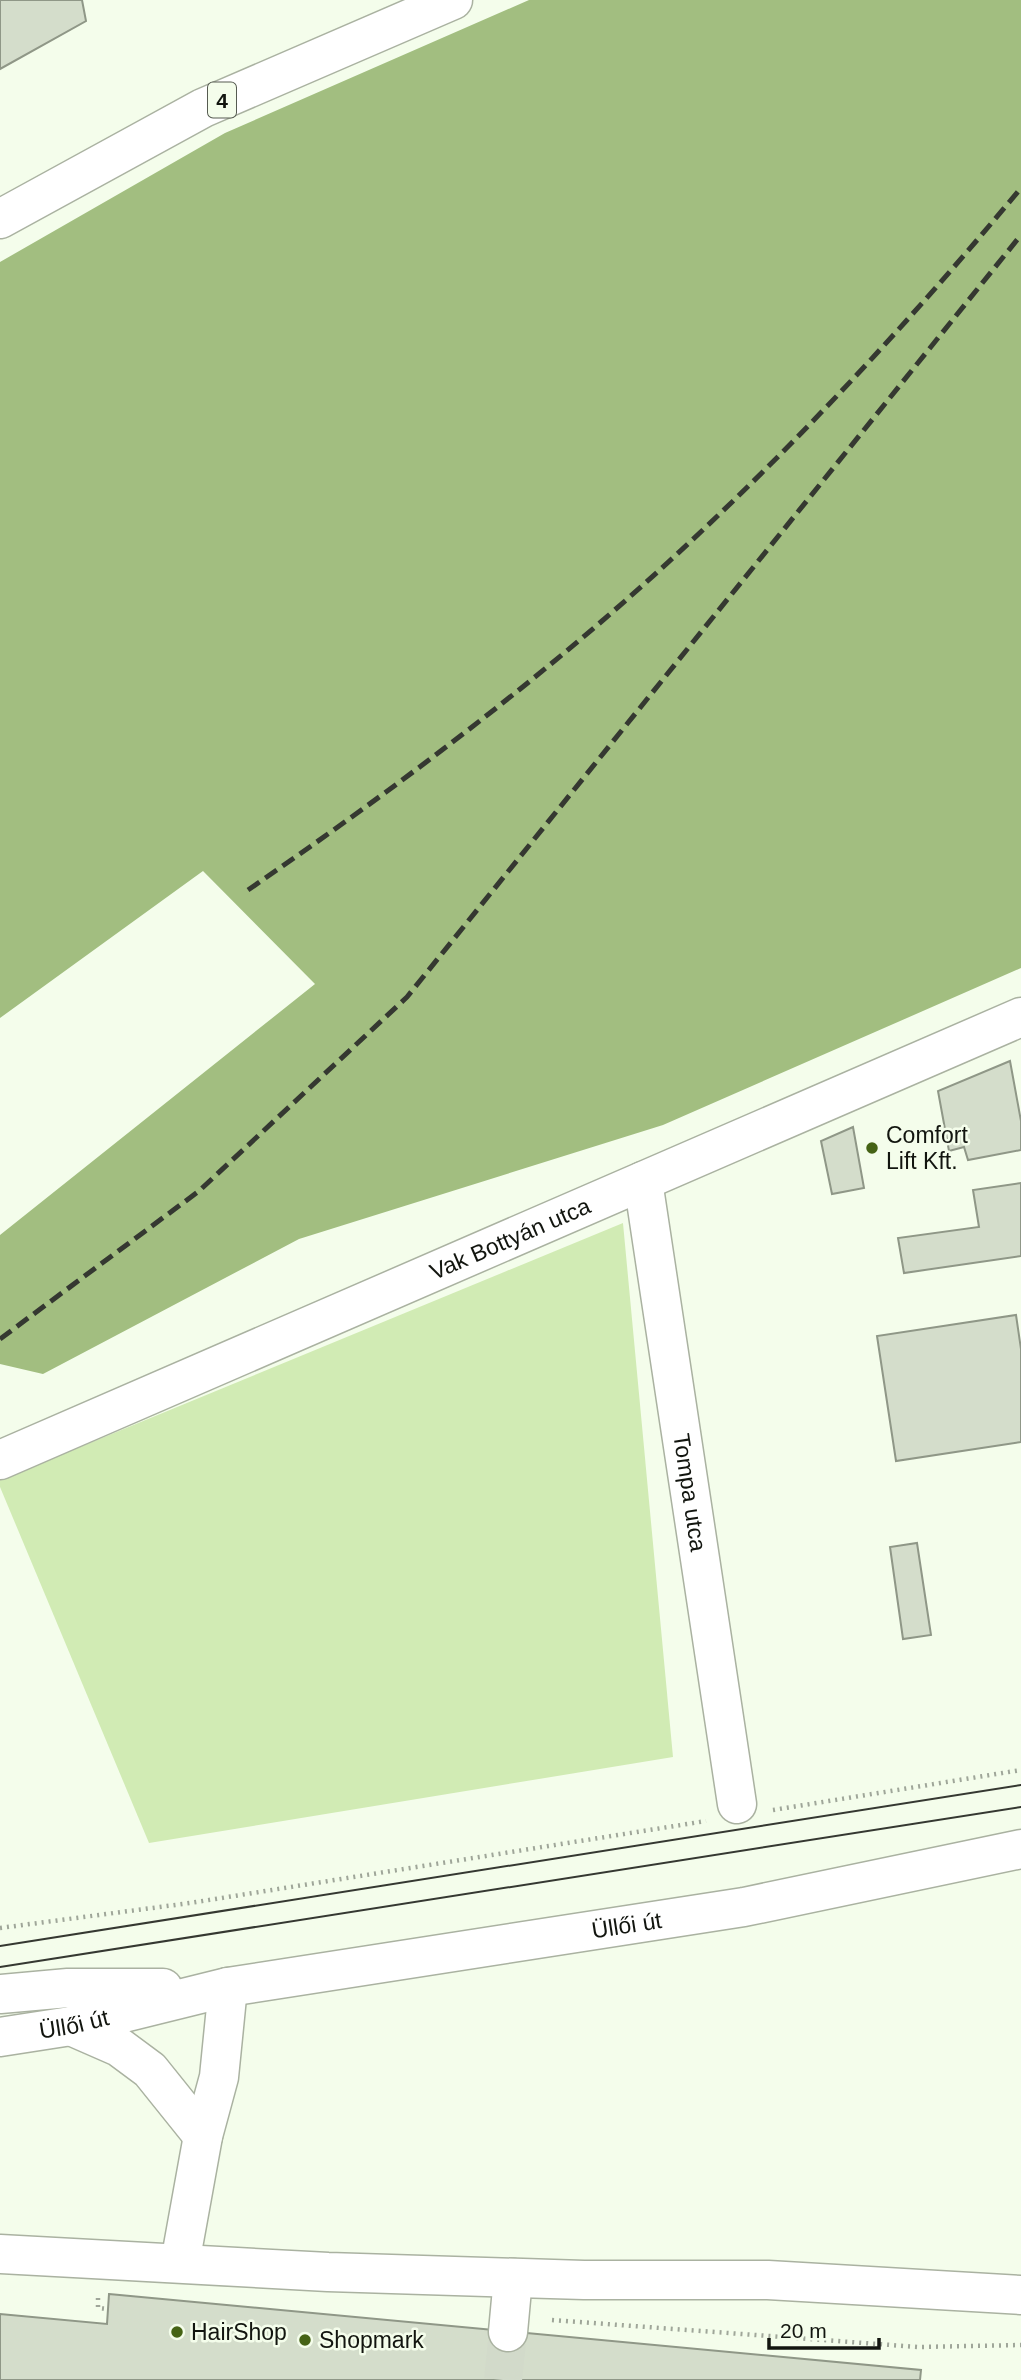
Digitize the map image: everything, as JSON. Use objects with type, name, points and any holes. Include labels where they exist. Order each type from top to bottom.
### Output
[{"type":"main road","name":"4","points":[[0,219],[203,108],[453,0]]},
{"type":"main road","name":"Vak Bottyán utca","points":[[0,1460],[1021,1017]]},
{"type":"main road","name":"Tompa utca","points":[[643,1181],[738,1812]]},
{"type":"main road","name":"Üllői út","points":[[0,2037],[71,2026],[228,1987],[744,1907],[1021,1849]]},
{"type":"main road","name":"Üllői út","points":[[0,1994],[68,1988],[228,1987]]},
{"type":"main road","points":[[180,2263],[203,2136],[219,2077],[228,1987]]},
{"type":"main road","points":[[71,2026],[119,2047],[150,2070],[203,2136]]},
{"type":"main road","points":[[0,2254],[328,2272],[513,2278],[768,2280],[1021,2295]]},
{"type":"main road","points":[[508,2332],[513,2278]]},
{"type":"path","points":[[0,1928],[190,1903],[738,1812],[1021,1770]]},
{"type":"path","points":[[99,2287],[97,2308],[108,2309]]},
{"type":"path","points":[[901,2346],[1021,2345]]},
{"type":"green space","points":[[529,0],[1021,0],[1021,968],[663,1125],[299,1239],[43,1374],[0,1364],[0,1235],[315,984],[203,871],[0,1018],[0,262],[225,133]]},
{"type":"green space","points":[[623,1223],[673,1757],[149,1843],[0,1487],[0,1480]]},
{"type":"building","points":[[0,0],[82,0],[86,21],[0,69]]},
{"type":"building","points":[[1010,1061],[1021,1121],[1021,1150],[968,1160],[964,1147],[949,1151],[938,1091]]},
{"type":"building","points":[[853,1127],[864,1188],[832,1194],[821,1141]]},
{"type":"building","points":[[1021,1183],[1021,1256],[904,1273],[898,1238],[979,1227],[973,1190]]},
{"type":"building","points":[[1016,1315],[1021,1349],[1021,1442],[896,1461],[877,1336]]},
{"type":"building","points":[[917,1543],[931,1635],[903,1639],[890,1547]]},
{"type":"building","name":"Shopmark","points":[[109,2294],[921,2370],[920,2380],[0,2380],[0,2314],[107,2324]]},
{"type":"tunnel","points":[[503,2380],[508,2332]]},
{"type":"tram line","points":[[0,1946],[1021,1785]]},
{"type":"tram line","points":[[0,1967],[1021,1807]]},
{"type":"railway","points":[[248,890],[473,727],[602,621],[658,571],[714,520],[820,413],[923,302],[1021,188]]},
{"type":"railway","points":[[0,1339],[199,1191],[407,997],[1021,235]]},
{"type":"place","name":"Comfort Lift Kft.","points":[[872,1148]]},
{"type":"place","name":"HairShop","points":[[177,2332]]},
{"type":"place","name":"Shopmark","points":[[305,2340]]}]
